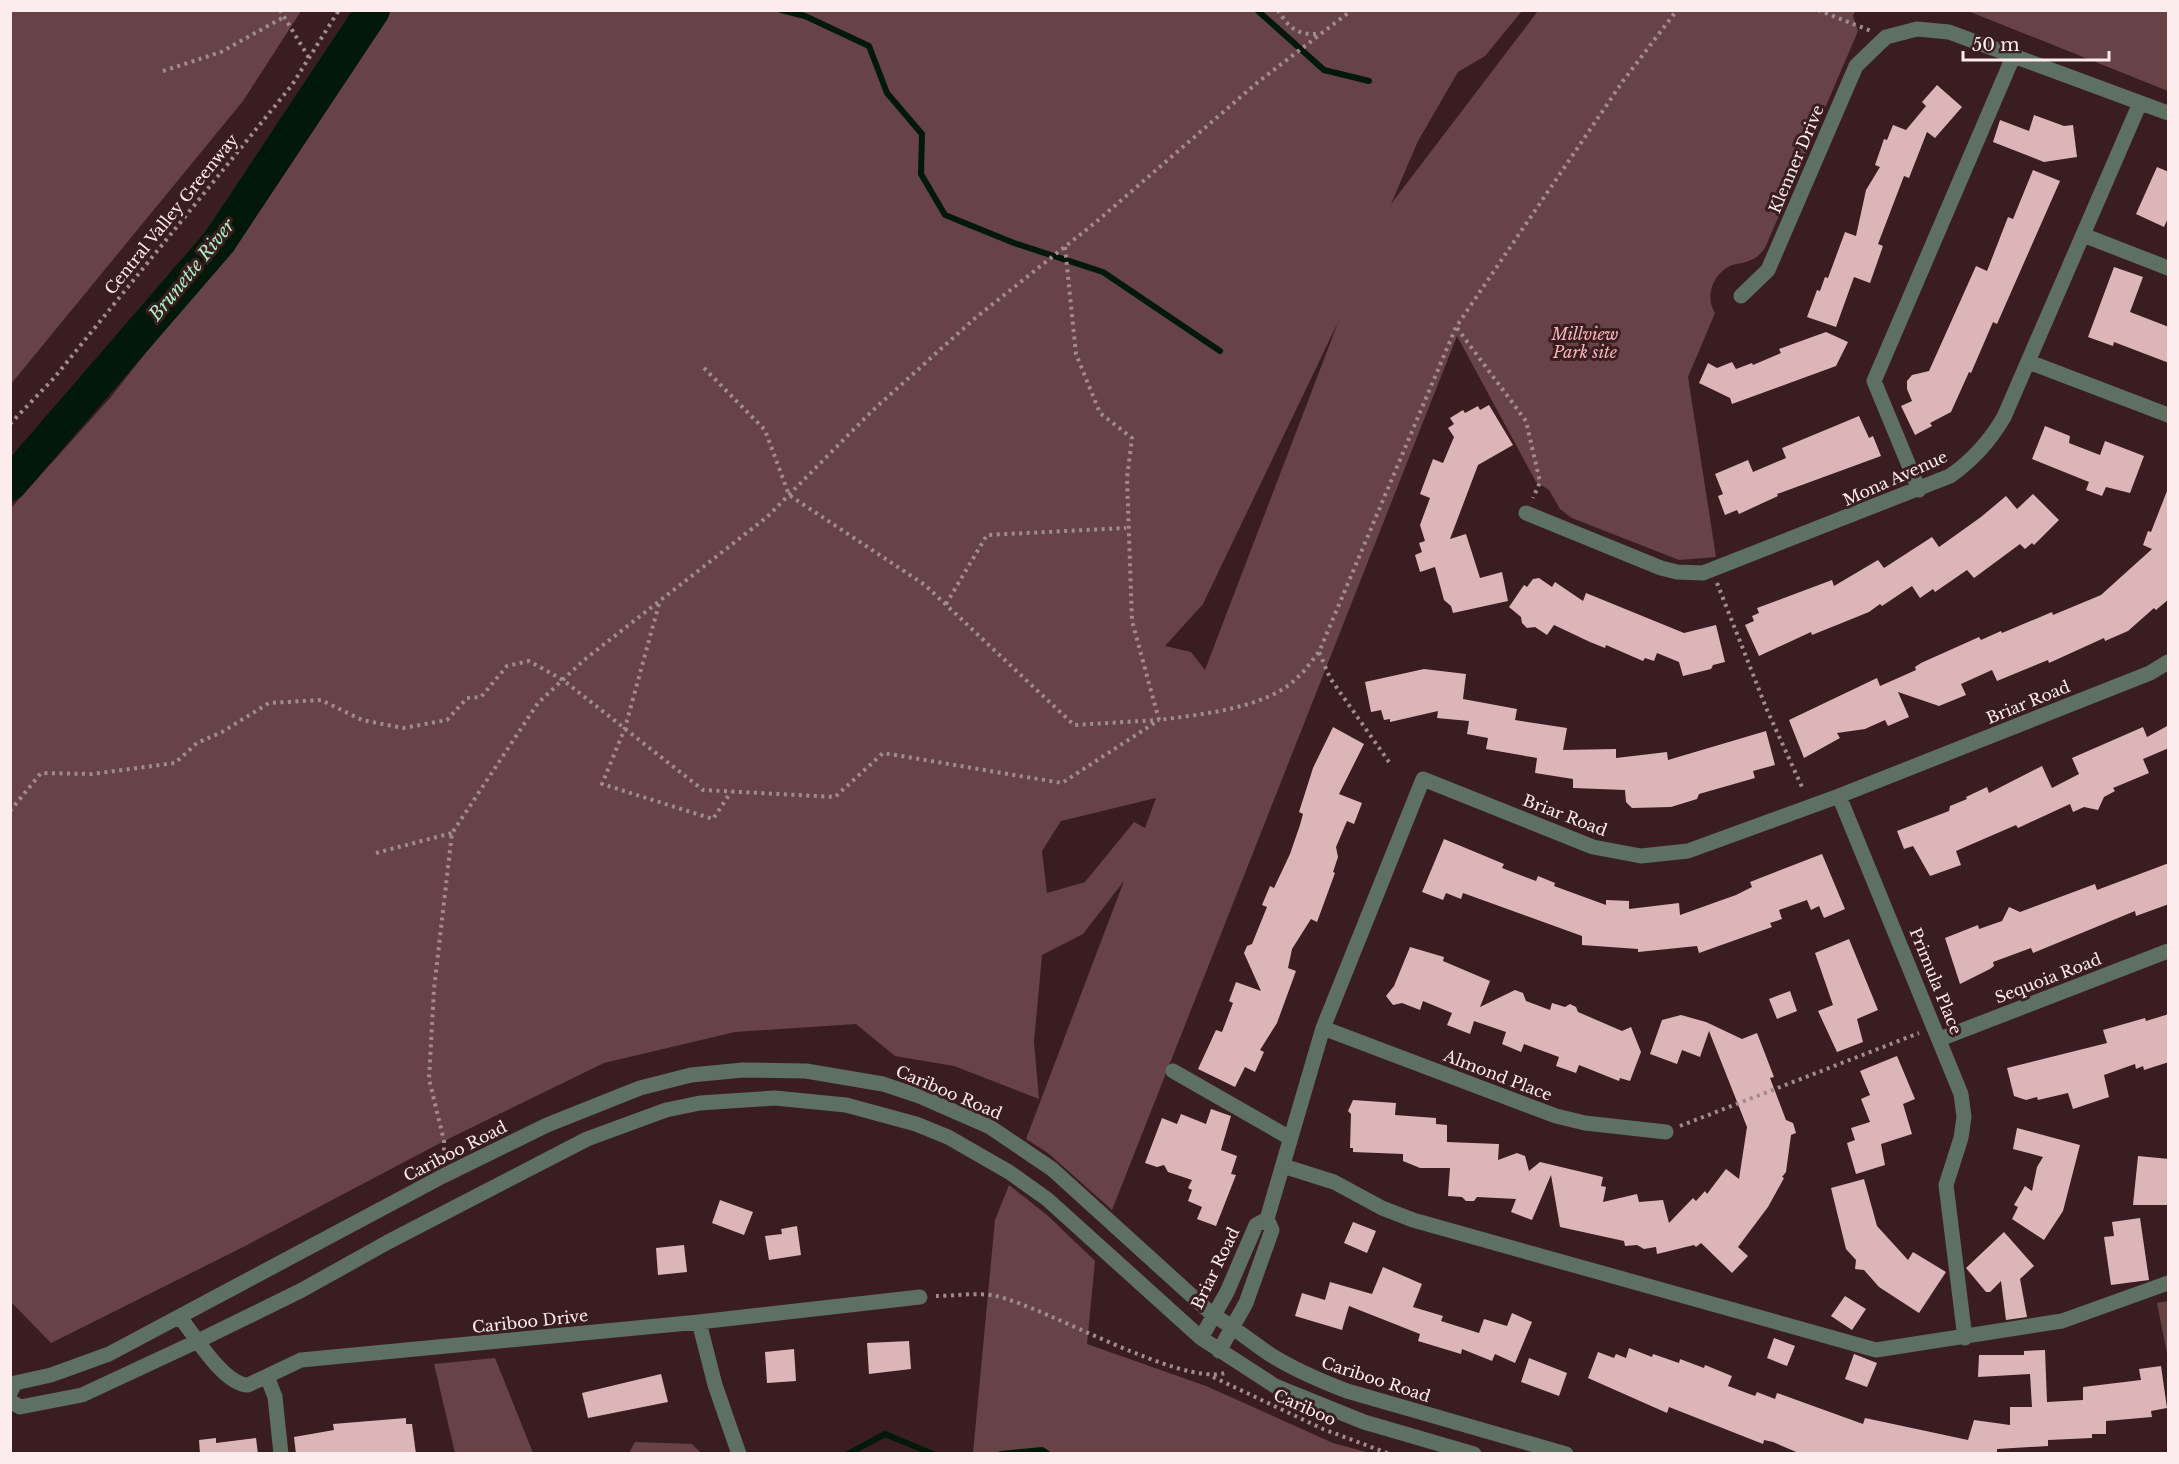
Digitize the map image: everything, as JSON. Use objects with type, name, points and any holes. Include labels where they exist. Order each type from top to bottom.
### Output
[{"type":"street","points":[[1886,38],[1917,29],[1949,32],[2169,113]]},
{"type":"street","name":"Klenner Drive","points":[[1741,296],[1768,270],[1856,66],[1886,38]]},
{"type":"street","points":[[1919,490],[1874,381],[2013,57]]},
{"type":"street","name":"Mona Avenue","points":[[1527,513],[1661,568],[1677,572],[1702,573],[1950,476],[1979,453],[2004,417],[2140,103]]},
{"type":"street","points":[[2083,235],[2169,268]]},
{"type":"street","points":[[2029,362],[2169,415]]},
{"type":"street","name":"Briar Road","points":[[1219,1350],[1246,1303],[1272,1230],[1267,1219],[1323,1028],[1423,779],[1593,847],[1641,856],[1688,851],[1839,796],[2150,673],[2169,662]]},
{"type":"street","name":"Primula Place","points":[[1839,796],[1961,1094],[1964,1117],[1959,1148],[1946,1185],[1965,1338]]},
{"type":"street","name":"Sequoia Road","points":[[1940,1039],[2169,951]]},
{"type":"street","name":"Almond Place","points":[[1323,1028],[1556,1116],[1585,1124],[1666,1132]]},
{"type":"street","name":"Cariboo Road","points":[[10,1393],[15,1383],[51,1375],[109,1354],[443,1176],[547,1125],[640,1088],[692,1076],[743,1070],[806,1071],[883,1084],[919,1096],[990,1126],[1052,1169],[1213,1315],[1233,1326],[1271,1355],[1314,1378],[1347,1391],[1536,1450],[1566,1454]]},
{"type":"street","points":[[1173,1071],[1290,1138]]},
{"type":"street","points":[[10,1401],[20,1407],[82,1395],[302,1290],[388,1242],[587,1138],[666,1110],[700,1103],[775,1098],[816,1100],[884,1115],[948,1137],[978,1153],[1047,1199],[1201,1338],[1275,1386],[1364,1422],[1474,1454]]},
{"type":"street","points":[[1283,1166],[1334,1182],[1382,1208],[1413,1221],[1876,1350],[1965,1338],[2062,1321],[2169,1283]]},
{"type":"street","name":"Briar Road","points":[[1201,1338],[1227,1292],[1256,1225],[1267,1219]]},
{"type":"street","name":"Cariboo Drive","points":[[180,1317],[233,1381],[248,1385],[301,1360],[699,1322],[920,1297]]},
{"type":"street","points":[[699,1322],[715,1385],[739,1454]]},
{"type":"street","points":[[267,1376],[275,1397],[281,1454]]},
{"type":"path","points":[[280,10],[309,58]]},
{"type":"path","name":"Central Valley Greenway","points":[[10,424],[54,378],[292,85],[339,10]]},
{"type":"path","points":[[1278,10],[1292,29],[1306,34],[1323,32]]},
{"type":"path","points":[[443,1176],[444,1141],[429,1079],[434,989],[452,832],[533,710],[563,680],[767,517],[871,412],[974,319],[1065,247],[1258,82],[1352,10]]},
{"type":"path","points":[[704,368],[765,430],[789,495],[925,585],[1074,725],[1159,720],[1234,709],[1278,691],[1298,678],[1319,652],[1456,327],[1623,81],[1677,10]]},
{"type":"path","points":[[1818,10],[1886,38]]},
{"type":"path","points":[[164,71],[221,52],[284,17]]},
{"type":"path","points":[[1065,247],[1076,354],[1100,413],[1132,438],[1127,478],[1132,621],[1159,720]]},
{"type":"path","points":[[1456,327],[1526,421],[1540,482]]},
{"type":"path","points":[[946,604],[987,535],[1126,528]]},
{"type":"path","points":[[1722,594],[1767,710],[1802,787]]},
{"type":"path","points":[[659,603],[625,728],[603,784],[713,819],[731,792]]},
{"type":"path","points":[[1319,652],[1330,678],[1389,762]]},
{"type":"path","points":[[10,811],[41,773],[92,774],[110,769],[175,762],[197,743],[222,732],[269,703],[321,700],[362,720],[403,728],[447,720],[467,698],[481,697],[507,666],[529,661],[563,680],[703,790],[835,797],[883,753],[1062,783],[1159,720]]},
{"type":"path","points":[[376,853],[452,832]]},
{"type":"path","points":[[1666,1132],[1922,1031]]},
{"type":"path","name":"Cariboo","points":[[920,1297],[994,1295],[1169,1365],[1213,1377],[1323,1429],[1390,1454]]},
{"type":"green space","points":[[11,10],[301,11],[243,101],[11,384]]},
{"type":"green space","name":"Millview Park site","points":[[390,11],[1522,11],[1485,56],[1458,72],[1418,141],[1391,204],[1538,11],[1855,11],[1853,16],[1858,31],[1765,248],[1753,259],[1722,271],[1714,282],[1710,294],[1715,313],[1688,377],[1716,557],[1679,560],[1572,518],[1560,509],[1549,490],[1536,482],[1457,336],[1112,1210],[1048,1153],[1026,1139],[1124,881],[1083,934],[1042,955],[1034,1042],[1039,1099],[954,1066],[895,1056],[856,1024],[735,1032],[604,1063],[444,1141],[247,1245],[51,1343],[11,1302],[11,508],[111,397],[199,285]],"holes":[[[1339,320],[1205,670],[1191,652],[1165,646],[1203,604]],[[1156,798],[1145,828],[1134,822],[1085,882],[1047,893],[1042,851],[1061,821]]]},
{"type":"green space","points":[[1968,11],[2168,11],[2168,91]]},
{"type":"green space","points":[[1009,1185],[1047,1215],[1095,1261],[1087,1344],[1206,1386],[1333,1443],[1370,1453],[973,1453],[995,1220]]},
{"type":"green space","points":[[2168,1301],[2168,1359],[2157,1303]]},
{"type":"green space","points":[[495,1358],[533,1453],[455,1453],[434,1364]]},
{"type":"green space","points":[[635,1442],[692,1444],[701,1453],[629,1453]]},
{"type":"building","points":[[1937,85],[1962,107],[1935,138],[1927,132],[1909,178],[1904,176],[1878,244],[1883,246],[1870,283],[1854,277],[1836,327],[1807,317],[1817,290],[1820,291],[1825,277],[1828,278],[1845,232],[1856,236],[1866,190],[1880,167],[1875,165],[1884,139],[1887,140],[1893,125],[1906,130],[1926,106],[1922,102]]},
{"type":"building","points":[[2034,115],[2064,126],[2073,125],[2077,157],[2044,162],[1993,142],[2000,120],[2029,131]]},
{"type":"building","points":[[2157,167],[2169,172],[2169,216],[2164,227],[2136,214]]},
{"type":"building","points":[[2033,170],[2060,181],[1997,324],[1993,322],[1951,412],[1930,423],[1932,426],[1915,435],[1901,406],[1912,401],[1907,389],[1907,381],[1912,375],[1929,371],[1976,266],[1987,271],[2008,217],[2013,219]]},
{"type":"building","points":[[2114,267],[2143,277],[2130,312],[2169,327],[2169,363],[2114,342],[2113,346],[2088,337]]},
{"type":"building","points":[[1826,332],[1848,342],[1836,366],[1732,404],[1730,398],[1699,383],[1708,363],[1717,368],[1732,362],[1736,369],[1752,363],[1753,365],[1781,353],[1779,349]]},
{"type":"building","points":[[1489,405],[1513,445],[1478,465],[1450,539],[1466,534],[1480,578],[1502,572],[1508,601],[1453,613],[1451,606],[1444,600],[1435,567],[1420,572],[1415,555],[1422,552],[1419,543],[1425,541],[1420,525],[1430,498],[1420,494],[1433,459],[1443,463],[1454,437],[1448,428],[1454,424],[1450,418],[1463,410],[1465,413],[1478,406],[1480,410]]},
{"type":"building","points":[[1859,416],[1869,438],[1873,436],[1881,456],[1777,494],[1778,496],[1739,514],[1737,510],[1725,515],[1718,496],[1723,494],[1715,474],[1748,460],[1753,472],[1786,458],[1782,448]]},
{"type":"building","points":[[2045,426],[2070,436],[2069,443],[2100,455],[2105,441],[2144,456],[2130,493],[2106,487],[2102,496],[2086,490],[2089,482],[2032,459]]},
{"type":"building","points":[[2167,491],[2169,599],[2156,610],[2154,608],[2128,631],[2105,641],[2104,638],[2049,663],[2048,660],[1997,681],[1992,670],[1961,684],[1966,695],[1939,706],[1898,692],[1909,717],[1888,726],[1885,720],[1865,729],[1837,733],[1840,738],[1804,758],[1789,720],[1877,678],[1880,686],[1916,670],[1915,667],[1921,663],[1979,637],[1981,640],[2001,631],[2002,633],[2101,595],[2152,549],[2143,545],[2148,531],[2151,532]]},
{"type":"building","points":[[2033,494],[2059,520],[2034,545],[2032,543],[2025,549],[2020,544],[1974,578],[1967,570],[1935,592],[1933,589],[1920,598],[1912,586],[1869,612],[1812,635],[1811,632],[1759,656],[1745,625],[1754,621],[1752,616],[1759,613],[1757,608],[1832,580],[1834,586],[1878,560],[1884,568],[1932,537],[1939,547],[2006,496],[2017,509]]},
{"type":"building","points":[[1539,578],[1552,587],[1555,582],[1583,601],[1586,593],[1684,633],[1716,625],[1725,662],[1713,665],[1711,669],[1683,676],[1679,662],[1657,653],[1654,661],[1645,658],[1643,661],[1606,645],[1605,648],[1590,642],[1554,625],[1547,635],[1535,627],[1527,628],[1522,623],[1521,617],[1509,607],[1524,585],[1527,587],[1533,579]]},
{"type":"building","points":[[1424,669],[1466,674],[1463,699],[1517,709],[1515,720],[1567,728],[1563,750],[1616,749],[1616,758],[1667,752],[1668,760],[1766,731],[1775,765],[1753,771],[1755,778],[1699,794],[1697,799],[1671,807],[1632,808],[1626,802],[1625,790],[1573,788],[1573,779],[1535,773],[1537,758],[1486,749],[1488,738],[1467,734],[1469,721],[1437,718],[1438,711],[1390,722],[1390,719],[1384,720],[1381,710],[1371,712],[1365,682]]},
{"type":"building","points":[[2169,725],[2169,748],[2143,759],[2149,773],[2113,788],[2115,791],[2104,797],[2098,810],[2084,807],[2073,812],[2070,804],[2018,828],[2016,825],[1956,851],[1961,865],[1930,876],[1913,846],[1904,849],[1897,831],[1949,811],[1950,806],[1987,787],[1989,793],[2042,766],[2052,788],[2079,774],[2072,758],[2143,727],[2147,737]]},
{"type":"building","points":[[1333,727],[1364,744],[1339,794],[1362,803],[1354,824],[1347,821],[1336,847],[1338,857],[1333,872],[1335,873],[1317,922],[1311,919],[1292,949],[1288,968],[1296,971],[1277,1023],[1260,1050],[1264,1052],[1255,1072],[1245,1067],[1235,1087],[1198,1069],[1216,1030],[1222,1032],[1233,1003],[1229,1001],[1236,982],[1261,991],[1244,953],[1247,946],[1252,944],[1267,907],[1262,905],[1270,886],[1274,888],[1290,854],[1303,814],[1299,812],[1313,768]]},
{"type":"building","points":[[1444,839],[1504,864],[1502,868],[1536,881],[1538,876],[1555,883],[1554,886],[1606,905],[1606,900],[1629,901],[1629,909],[1679,903],[1680,915],[1736,895],[1752,887],[1750,882],[1822,854],[1845,909],[1824,918],[1819,906],[1811,910],[1807,900],[1779,910],[1782,919],[1770,923],[1772,927],[1699,953],[1697,946],[1638,952],[1638,949],[1582,945],[1582,936],[1463,893],[1461,899],[1446,893],[1443,900],[1422,892]]},
{"type":"building","points":[[2169,863],[2169,904],[2136,916],[2135,911],[2033,953],[2031,948],[1993,962],[1994,966],[1990,969],[1960,984],[1945,938],[1978,925],[1979,929],[2002,921],[2009,907],[2020,912],[2095,884],[2097,890]]},
{"type":"building","points":[[1849,939],[1878,1010],[1857,1019],[1863,1042],[1837,1052],[1818,1011],[1833,1005],[1815,953]]},
{"type":"building","points":[[1410,947],[1444,957],[1443,961],[1490,981],[1480,1007],[1515,990],[1523,993],[1526,1001],[1550,1010],[1552,1003],[1565,1007],[1570,1004],[1576,1007],[1578,1012],[1622,1031],[1631,1027],[1641,1052],[1630,1081],[1620,1078],[1619,1081],[1579,1065],[1576,1073],[1556,1066],[1559,1057],[1524,1044],[1521,1052],[1502,1044],[1506,1032],[1474,1021],[1470,1034],[1447,1025],[1452,1013],[1423,1001],[1420,1010],[1402,1003],[1393,1005],[1386,996],[1394,986]]},
{"type":"building","points":[[1790,991],[1797,1011],[1777,1019],[1769,999]]},
{"type":"building","points":[[2169,1014],[2169,1062],[2144,1070],[2143,1066],[2136,1069],[2135,1064],[2104,1075],[2109,1097],[2073,1109],[2068,1093],[2038,1100],[2037,1097],[2026,1100],[2014,1096],[2007,1068],[2107,1043],[2103,1030]]},
{"type":"building","points":[[1681,1015],[1706,1022],[1742,1039],[1757,1033],[1774,1077],[1770,1078],[1786,1120],[1793,1123],[1796,1133],[1791,1135],[1786,1172],[1782,1177],[1784,1178],[1768,1207],[1738,1247],[1748,1256],[1732,1273],[1701,1243],[1696,1247],[1694,1245],[1657,1254],[1656,1247],[1644,1249],[1637,1245],[1625,1246],[1624,1241],[1560,1227],[1551,1175],[1532,1220],[1511,1212],[1516,1199],[1477,1197],[1474,1201],[1466,1201],[1462,1197],[1448,1196],[1450,1168],[1420,1168],[1403,1161],[1403,1154],[1353,1152],[1353,1148],[1350,1148],[1351,1114],[1348,1111],[1353,1100],[1396,1103],[1395,1115],[1436,1118],[1436,1124],[1447,1125],[1447,1142],[1499,1144],[1498,1160],[1517,1153],[1525,1156],[1529,1171],[1540,1162],[1603,1177],[1601,1186],[1606,1187],[1603,1202],[1637,1194],[1639,1202],[1663,1200],[1669,1223],[1693,1198],[1696,1201],[1705,1191],[1707,1194],[1726,1169],[1739,1179],[1747,1127],[1709,1031],[1700,1057],[1682,1050],[1677,1064],[1650,1054],[1662,1020]]},
{"type":"building","points":[[1897,1056],[1915,1099],[1903,1104],[1912,1134],[1881,1144],[1885,1165],[1856,1174],[1847,1143],[1855,1140],[1851,1128],[1870,1122],[1861,1099],[1870,1095],[1860,1071]]},
{"type":"building","points":[[1211,1109],[1231,1116],[1221,1150],[1237,1156],[1231,1174],[1236,1175],[1216,1226],[1197,1219],[1202,1207],[1188,1201],[1192,1190],[1188,1188],[1192,1180],[1168,1172],[1164,1165],[1157,1167],[1145,1163],[1162,1118],[1177,1124],[1181,1114],[1206,1124]]},
{"type":"building","points":[[2017,1128],[2080,1145],[2063,1211],[2044,1240],[2012,1219],[2018,1207],[2014,1205],[2025,1186],[2032,1191],[2037,1167],[2043,1157],[2013,1149]]},
{"type":"building","points":[[2138,1156],[2169,1159],[2169,1205],[2133,1205]]},
{"type":"building","points":[[1864,1179],[1877,1226],[1908,1260],[1913,1252],[1946,1272],[1919,1313],[1879,1287],[1864,1270],[1855,1269],[1856,1260],[1846,1249],[1831,1188]]},
{"type":"building","points":[[720,1200],[753,1212],[744,1235],[712,1223]]},
{"type":"building","points":[[2140,1218],[2149,1280],[2111,1285],[2104,1237],[2114,1236],[2112,1222]]},
{"type":"building","points":[[1353,1222],[1376,1231],[1367,1253],[1344,1243]]},
{"type":"building","points":[[797,1226],[801,1255],[769,1260],[765,1236],[782,1234],[781,1229]]},
{"type":"building","points":[[2004,1232],[2034,1266],[2020,1279],[2027,1317],[2006,1320],[2001,1281],[1990,1292],[1986,1292],[1966,1268]]},
{"type":"building","points":[[684,1245],[687,1272],[658,1275],[656,1248]]},
{"type":"building","points":[[1383,1267],[1422,1284],[1413,1307],[1443,1316],[1441,1321],[1479,1333],[1484,1319],[1507,1326],[1512,1313],[1532,1322],[1515,1363],[1495,1354],[1492,1361],[1462,1349],[1461,1354],[1418,1341],[1420,1334],[1349,1306],[1342,1330],[1295,1316],[1302,1293],[1325,1300],[1330,1282],[1372,1294]]},
{"type":"building","points":[[1845,1296],[1866,1309],[1852,1330],[1831,1316]]},
{"type":"building","points":[[1774,1338],[1795,1346],[1787,1366],[1767,1358]]},
{"type":"building","points":[[909,1341],[911,1369],[869,1374],[867,1343]]},
{"type":"building","points":[[1629,1348],[1652,1357],[1653,1354],[1679,1363],[1680,1359],[1704,1368],[1705,1365],[1732,1376],[1728,1386],[1755,1396],[1757,1392],[1775,1399],[1777,1393],[1863,1424],[1865,1418],[1968,1440],[1974,1420],[2010,1425],[2010,1407],[2032,1407],[2030,1374],[1978,1377],[1979,1355],[2024,1355],[2024,1351],[2045,1350],[2047,1402],[2083,1400],[2083,1387],[2141,1380],[2139,1369],[2161,1366],[2167,1408],[2151,1411],[2152,1417],[2106,1421],[2106,1434],[2092,1434],[2092,1438],[2048,1440],[2048,1446],[1997,1449],[1997,1454],[1801,1454],[1773,1442],[1764,1440],[1763,1444],[1669,1407],[1667,1413],[1588,1378],[1598,1352],[1614,1358],[1616,1354],[1626,1358]]},
{"type":"building","points":[[794,1349],[796,1381],[767,1383],[765,1352]]},
{"type":"building","points":[[1854,1354],[1877,1363],[1867,1387],[1845,1379]]},
{"type":"building","points":[[1529,1358],[1567,1373],[1559,1396],[1521,1382]]},
{"type":"building","points":[[661,1374],[668,1402],[588,1418],[582,1393]]},
{"type":"building","points":[[406,1418],[406,1424],[412,1424],[416,1454],[296,1454],[294,1437],[334,1430],[333,1424]]},
{"type":"building","points":[[216,1438],[216,1443],[256,1438],[258,1454],[200,1454],[199,1440]]},
{"type":"waterway","name":"Brunette River","points":[[10,484],[219,242],[373,10]]},
{"type":"waterway","points":[[781,10],[805,16],[869,46],[887,93],[922,134],[921,174],[945,215],[1014,243],[1103,272],[1220,351]]},
{"type":"waterway","points":[[1257,10],[1324,70],[1369,81]]},
{"type":"waterway","points":[[848,1454],[885,1434],[933,1454]]},
{"type":"waterway","points":[[1001,1454],[1042,1450],[1048,1454]]}]
